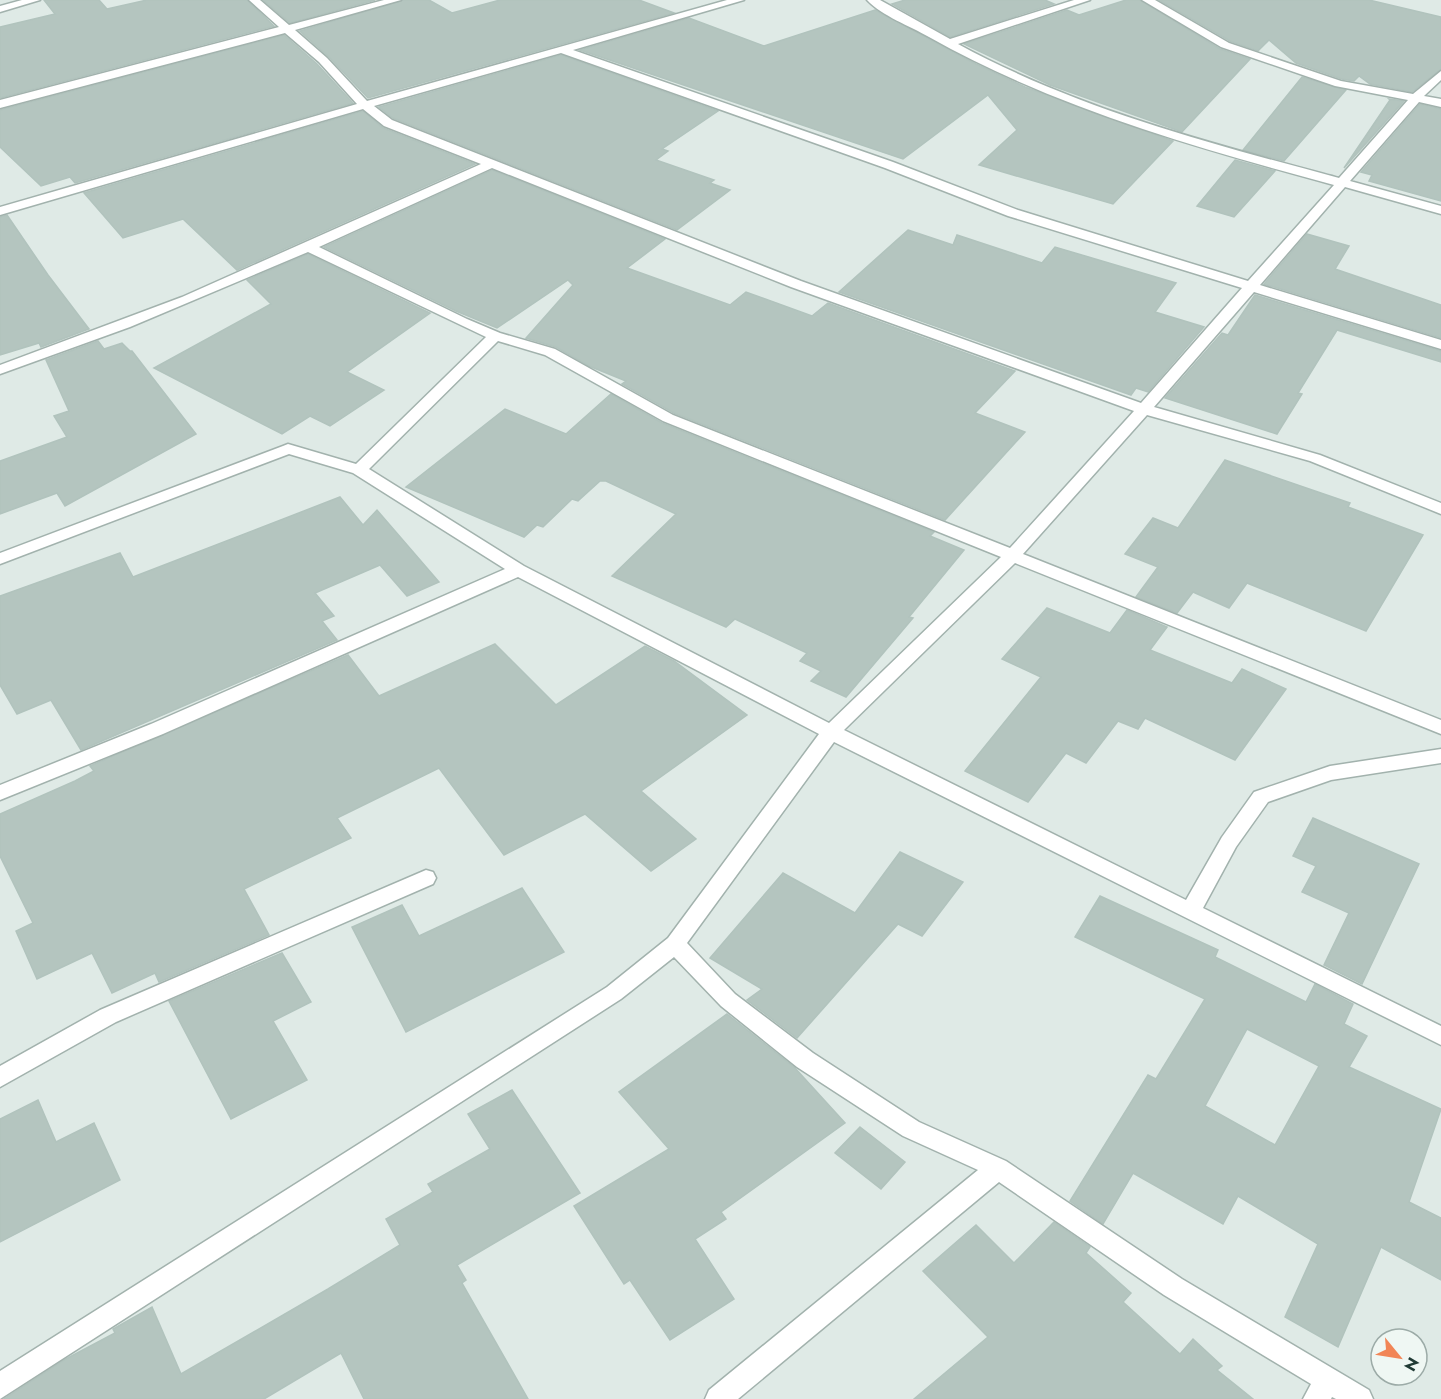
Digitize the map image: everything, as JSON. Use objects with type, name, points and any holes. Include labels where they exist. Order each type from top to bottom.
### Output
[{"type":"street","points":[[0,9],[35,0]]},
{"type":"street","points":[[254,0],[288,28],[365,105],[388,123],[796,284],[1144,409],[1315,458],[1441,509]]},
{"type":"street","points":[[0,104],[396,0]]},
{"type":"street","points":[[0,211],[739,0]]},
{"type":"street","points":[[872,0],[985,63],[1095,108],[1175,136],[1441,210]]},
{"type":"street","points":[[950,43],[1085,0]]},
{"type":"street","points":[[1147,0],[1225,45],[1339,84],[1441,103]]},
{"type":"street","points":[[565,51],[889,165],[1013,213],[1253,285],[1441,345]]},
{"type":"street","points":[[0,1386],[604,999],[675,944],[831,732],[1012,556],[1417,97],[1441,74]]},
{"type":"street","points":[[0,370],[76,344],[193,299],[310,248],[491,164]]},
{"type":"street","points":[[310,248],[495,336],[550,352],[668,418],[1441,727]]},
{"type":"street","points":[[359,470],[495,336]]},
{"type":"street","points":[[0,559],[288,449],[359,470],[518,570],[831,732],[1441,1036]]},
{"type":"street","points":[[0,794],[157,729],[518,570]]},
{"type":"street","points":[[1190,912],[1229,842],[1261,797],[1330,773],[1441,756]]},
{"type":"street","points":[[0,1077],[108,1016],[426,878]]},
{"type":"street","points":[[675,944],[728,1000],[805,1060],[911,1129],[998,1168],[1322,1390],[1360,1399]]},
{"type":"street","points":[[717,1399],[998,1168]]},
{"type":"building","points":[[44,0],[99,0],[107,9],[147,0],[247,0],[274,26],[0,98],[0,27],[55,14]]},
{"type":"building","points":[[263,0],[375,0],[290,23]]},
{"type":"building","points":[[403,0],[429,0],[452,13],[500,0],[639,0],[674,13],[368,98],[328,56],[300,31]]},
{"type":"building","points":[[905,0],[1045,0],[1054,4],[950,37],[892,4]]},
{"type":"building","points":[[1126,0],[1140,0],[1220,49],[1250,59],[1182,132],[1050,85],[964,44],[1067,10],[1079,15]]},
{"type":"building","points":[[1159,0],[1369,0],[1441,17],[1441,69],[1412,92],[1370,84],[1359,76],[1354,81],[1342,79],[1296,63],[1269,40],[1258,51],[1230,41]]},
{"type":"building","points":[[875,10],[976,64],[1025,87],[1173,141],[1113,204],[979,165],[1017,130],[988,95],[903,159],[580,50],[689,18],[764,46]]},
{"type":"building","points":[[284,35],[317,64],[353,103],[75,183],[70,177],[41,186],[0,147],[0,110]]},
{"type":"building","points":[[561,55],[718,111],[662,149],[668,151],[656,160],[714,180],[710,183],[730,190],[677,230],[393,118],[379,107]]},
{"type":"building","points":[[1302,77],[1346,90],[1284,161],[1243,150]]},
{"type":"building","points":[[1390,100],[1404,101],[1344,168]]},
{"type":"building","points":[[1420,104],[1441,109],[1441,201],[1369,181],[1372,175],[1361,172]]},
{"type":"building","points":[[363,111],[383,128],[475,164],[237,270],[183,219],[123,238],[84,193]]},
{"type":"building","points":[[1235,160],[1275,171],[1234,217],[1197,206]]},
{"type":"building","points":[[492,170],[665,239],[627,268],[730,305],[746,292],[812,316],[828,303],[1015,371],[975,413],[1025,432],[945,520],[674,413],[622,384],[626,381],[589,366],[556,347],[526,338],[573,285],[568,280],[497,328],[456,311],[324,247]]},
{"type":"building","points":[[7,215],[89,329],[41,347],[39,343],[0,355],[0,217]]},
{"type":"building","points":[[908,230],[953,245],[957,235],[1042,263],[1055,247],[1176,283],[1155,312],[1204,327],[1148,392],[1136,388],[1131,395],[839,292]]},
{"type":"building","points":[[1307,234],[1349,246],[1335,269],[1441,305],[1441,338],[1264,284]]},
{"type":"building","points":[[308,254],[430,313],[347,372],[384,390],[330,426],[310,416],[282,434],[154,368],[271,304],[247,280]]},
{"type":"building","points":[[1255,295],[1441,351],[1441,362],[1337,330],[1298,393],[1302,394],[1277,434],[1165,398],[1222,333],[1228,335]]},
{"type":"building","points":[[98,341],[104,349],[122,343],[132,351],[196,434],[65,506],[57,493],[0,514],[0,461],[67,437],[54,416],[69,411],[46,360]]},
{"type":"building","points":[[611,394],[662,423],[934,532],[930,536],[964,550],[909,617],[913,618],[846,697],[811,681],[821,671],[800,661],[807,653],[735,619],[726,627],[612,576],[676,514],[606,481],[600,481],[578,501],[572,499],[543,527],[537,525],[524,537],[406,487],[505,409],[566,434]]},
{"type":"building","points":[[1225,460],[1350,503],[1348,507],[1423,535],[1366,631],[1247,583],[1229,608],[1193,592],[1177,613],[1136,597],[1158,567],[1125,554],[1153,518],[1178,528]]},
{"type":"building","points":[[340,497],[363,525],[377,510],[439,582],[407,596],[380,565],[315,593],[334,616],[322,621],[337,640],[81,750],[51,700],[17,714],[0,685],[0,596],[120,553],[133,577]]},
{"type":"building","points":[[1047,608],[1110,633],[1127,610],[1167,627],[1150,650],[1232,683],[1242,669],[1286,689],[1235,760],[1145,718],[1138,729],[1118,721],[1086,763],[1066,753],[1028,802],[965,771],[1041,677],[1002,659]]},
{"type":"building","points":[[495,644],[556,705],[645,646],[674,661],[747,715],[641,791],[696,839],[651,871],[585,814],[504,855],[439,768],[337,818],[351,838],[244,889],[269,935],[159,982],[155,973],[112,993],[92,953],[37,979],[16,931],[33,923],[0,856],[0,814],[94,771],[90,766],[348,655],[379,696]]},
{"type":"building","points":[[1313,818],[1419,864],[1362,984],[1324,965],[1349,913],[1302,892],[1316,866],[1293,856]]},
{"type":"building","points":[[900,852],[963,882],[922,936],[898,924],[797,1038],[747,1000],[762,989],[710,958],[783,873],[855,913]]},
{"type":"building","points":[[522,888],[564,952],[406,1032],[352,927],[402,905],[419,936]]},
{"type":"building","points":[[1100,896],[1218,950],[1215,957],[1306,1002],[1315,984],[1353,1004],[1344,1024],[1367,1036],[1349,1067],[1441,1109],[1409,1202],[1441,1218],[1441,1280],[1381,1247],[1338,1347],[1285,1317],[1318,1244],[1238,1196],[1223,1224],[1133,1173],[1103,1224],[1070,1201],[1148,1075],[1156,1079],[1205,999],[1075,937]],"holes":[[[1247,1029],[1319,1066],[1275,1145],[1205,1106]]]},
{"type":"building","points":[[282,953],[311,1002],[273,1021],[307,1080],[231,1119],[169,1001]]},
{"type":"building","points":[[727,1014],[795,1068],[845,1123],[721,1212],[726,1219],[695,1239],[734,1299],[670,1340],[630,1280],[624,1284],[574,1206],[669,1149],[619,1092]]},
{"type":"building","points":[[512,1090],[580,1193],[457,1265],[466,1280],[462,1283],[528,1399],[364,1399],[341,1353],[264,1399],[4,1399],[64,1360],[115,1333],[113,1329],[152,1307],[181,1374],[328,1289],[400,1245],[386,1219],[433,1192],[428,1184],[490,1149],[468,1114]]},
{"type":"building","points":[[38,1100],[56,1142],[94,1123],[120,1180],[0,1242],[0,1119]]},
{"type":"building","points":[[860,1127],[905,1162],[881,1189],[835,1153]]},
{"type":"building","points":[[1054,1222],[1090,1247],[1086,1253],[1131,1293],[1123,1302],[1180,1354],[1193,1339],[1222,1366],[1217,1370],[1253,1399],[914,1399],[988,1337],[923,1271],[976,1225],[1014,1263]]}]
